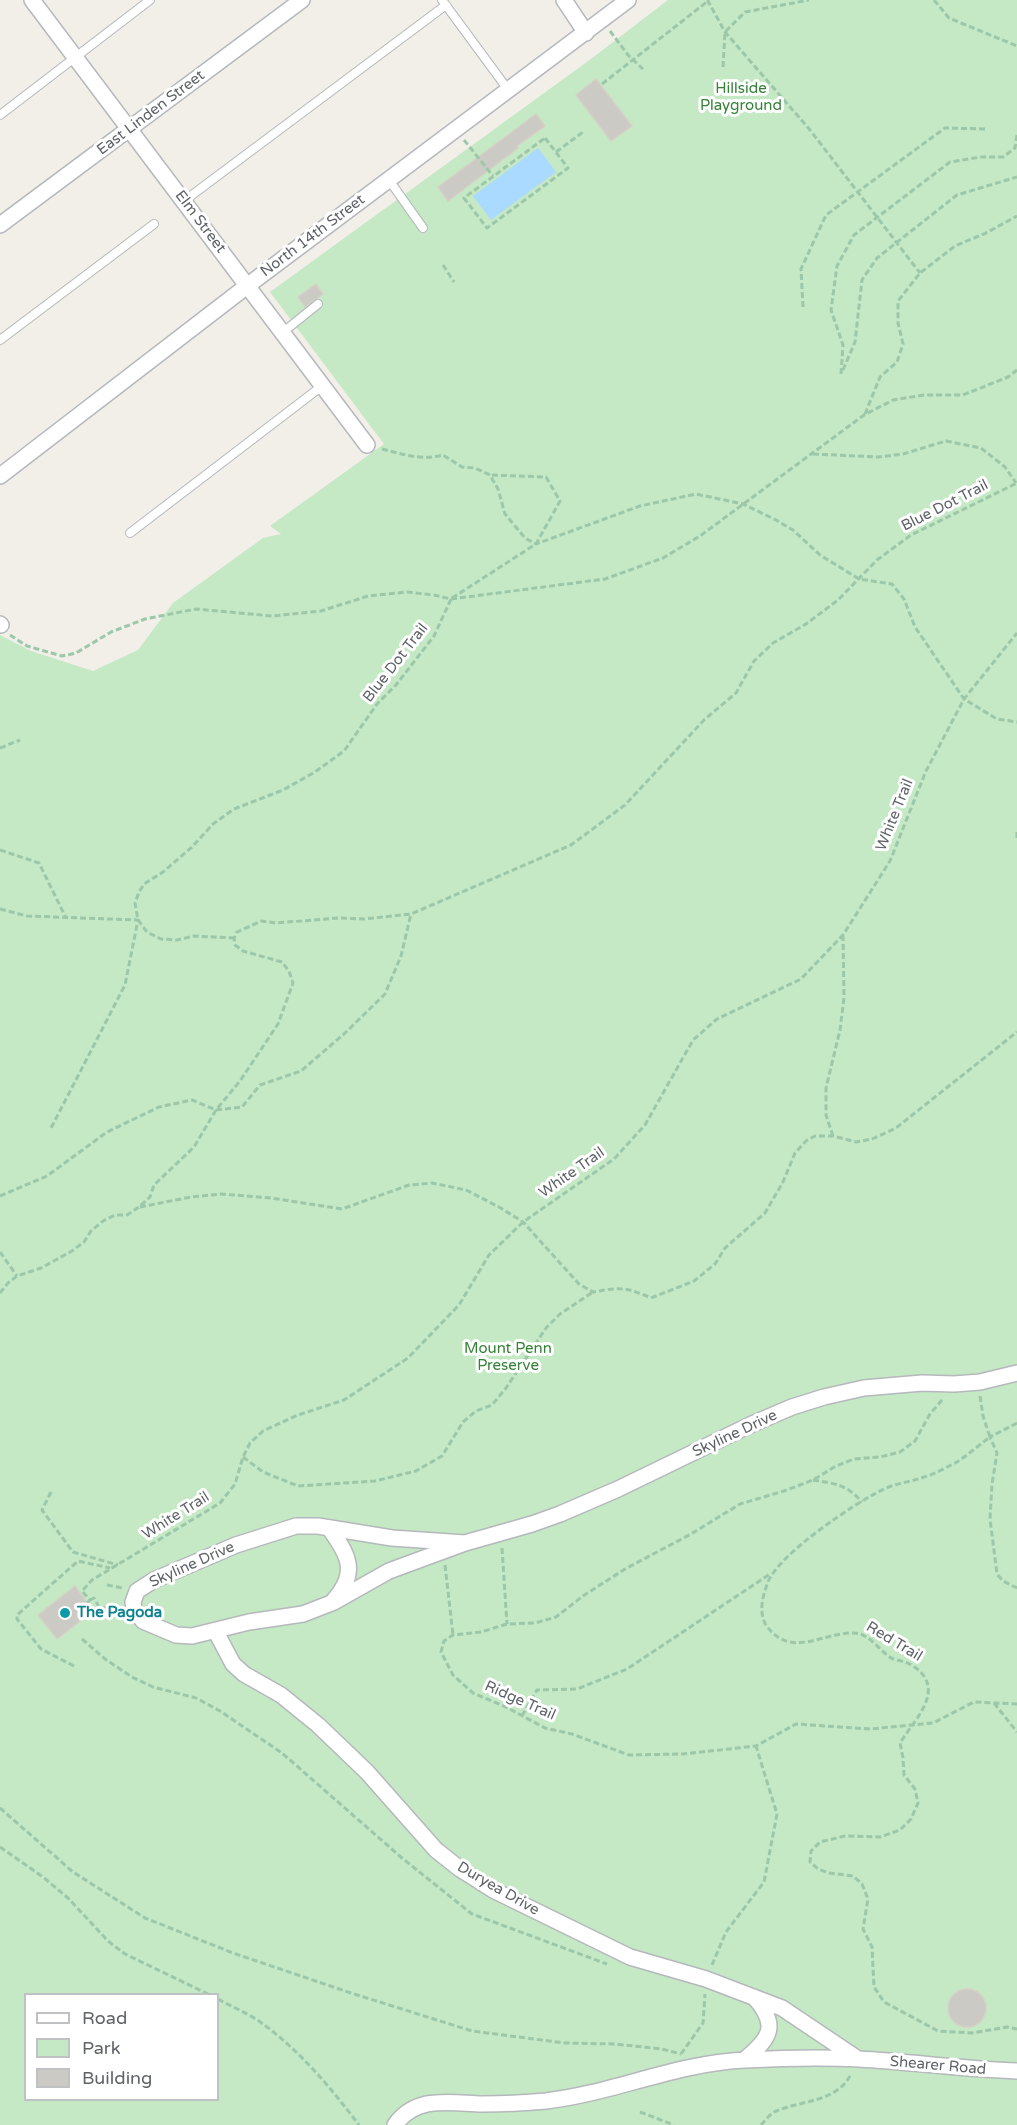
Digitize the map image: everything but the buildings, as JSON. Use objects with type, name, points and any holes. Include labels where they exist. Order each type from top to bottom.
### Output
[{"type":"street","name":"Elm Street","points":[[32,0],[367,445]]},
{"type":"street","name":"East Linden Street","points":[[0,225],[302,0]]},
{"type":"street","points":[[564,0],[586,33]]},
{"type":"street","name":"North 14th Street","points":[[2,470],[628,0]]},
{"type":"street","name":"Skyline Drive","points":[[465,1543],[393,1538],[329,1528],[296,1526],[236,1545],[154,1580],[137,1592],[133,1602],[137,1616],[143,1621],[176,1635],[192,1636],[216,1632],[249,1622],[303,1614],[330,1604],[389,1571],[443,1550],[532,1524],[570,1510],[750,1425],[824,1397],[864,1388],[895,1385],[980,1382],[1017,1373]]},
{"type":"street","points":[[329,1528],[347,1554],[349,1564],[348,1577],[343,1588],[330,1604]]},
{"type":"street","name":"Duryea Drive","points":[[216,1632],[233,1664],[244,1674],[281,1695],[318,1725],[367,1772],[436,1850],[460,1869],[492,1890],[630,1957],[706,1979],[782,2008],[858,2059]]},
{"type":"street","points":[[744,2060],[759,2048],[768,2036],[770,2022],[768,2015],[754,1996]]},
{"type":"street","points":[[395,2125],[411,2110],[427,2103],[448,2101],[517,2104],[557,2099],[675,2071],[744,2060],[858,2059]]},
{"type":"street","name":"Shearer Road","points":[[858,2059],[966,2069],[1017,2071]]},
{"type":"lane","points":[[0,115],[150,0]]},
{"type":"lane","points":[[184,201],[444,3],[509,91]]},
{"type":"lane","points":[[389,180],[423,228]]},
{"type":"lane","points":[[0,340],[154,224]]},
{"type":"lane","points":[[282,333],[318,304]]},
{"type":"lane","points":[[130,533],[322,386]]},
{"type":"path","points":[[723,67],[725,32],[745,12],[808,0]]},
{"type":"path","points":[[934,0],[950,18],[1017,46]]},
{"type":"path","points":[[603,84],[709,1],[725,32],[810,130],[920,273]]},
{"type":"path","points":[[617,40],[628,56],[643,69]]},
{"type":"path","points":[[803,307],[801,269],[826,215],[945,128],[987,129]]},
{"type":"path","points":[[556,152],[583,132]]},
{"type":"path","points":[[1017,135],[1015,148],[1003,157],[981,157],[950,162],[854,235],[837,266],[831,310],[843,345],[841,374],[855,342],[862,280],[876,258],[957,195],[1017,177]]},
{"type":"path","points":[[545,138],[568,168],[487,228],[464,198],[493,176],[545,138]]},
{"type":"path","points":[[467,143],[493,176]]},
{"type":"path","points":[[864,415],[880,377],[897,362],[903,344],[898,324],[898,301],[924,268],[955,246],[986,233],[1017,216]]},
{"type":"path","points":[[443,265],[454,282]]},
{"type":"path","points":[[0,624],[14,639],[27,646],[62,656],[76,653],[111,632],[145,619],[196,609],[272,616],[321,611],[368,596],[407,592],[451,599],[605,579],[663,558],[700,536],[864,415],[893,400],[924,395],[963,395],[1008,377],[1017,370]]},
{"type":"path","points":[[812,454],[878,457],[903,454],[946,441],[981,448],[1005,467],[1017,484]]},
{"type":"path","points":[[367,445],[410,456],[432,458],[443,455],[462,467],[475,468],[490,475],[546,477],[560,501],[536,544]]},
{"type":"path","points":[[490,475],[498,489],[505,514],[525,538],[536,544]]},
{"type":"path","name":"Blue Dot Trail","points":[[234,938],[237,932],[261,921],[276,923],[338,918],[364,919],[411,914],[571,845],[625,806],[704,720],[736,693],[754,661],[773,643],[806,624],[838,600],[877,560],[911,535],[1017,484]]},
{"type":"path","points":[[451,599],[536,544],[640,506],[696,494],[743,504],[793,530],[820,555],[859,579],[892,584],[904,598],[915,627],[963,699],[997,719],[1017,722]]},
{"type":"path","name":"Blue Dot Trail","points":[[50,1130],[125,985],[138,920],[135,903],[144,884],[163,872],[192,847],[213,824],[234,808],[283,790],[315,772],[344,751],[377,704],[396,686],[435,636],[451,599]]},
{"type":"path","name":"White Trail","points":[[106,1608],[99,1607],[94,1598],[88,1602],[82,1591],[92,1580],[220,1503],[235,1484],[250,1443],[263,1431],[298,1415],[344,1400],[408,1358],[459,1305],[489,1255],[523,1222],[614,1159],[645,1125],[693,1040],[717,1019],[801,979],[843,935],[890,861],[926,771],[963,699],[1017,633]]},
{"type":"path","points":[[0,748],[20,740]]},
{"type":"path","points":[[1017,832],[1017,840]]},
{"type":"path","points":[[0,849],[39,863],[66,918]]},
{"type":"path","points":[[0,909],[27,916],[138,920],[147,932],[161,939],[177,940],[194,936],[234,938],[235,945],[243,951],[282,962],[293,982],[278,1024],[240,1081],[216,1110],[194,1147],[154,1185],[150,1197],[127,1215],[115,1215],[90,1231],[84,1242],[72,1251],[41,1268],[17,1276],[0,1293]]},
{"type":"path","points":[[0,1196],[47,1176],[106,1132],[159,1107],[192,1100],[216,1110],[242,1107],[260,1085],[301,1071],[385,994],[401,956],[411,914]]},
{"type":"path","points":[[833,1136],[826,1115],[826,1088],[840,1030],[844,998],[843,935]]},
{"type":"path","points":[[243,1457],[263,1472],[298,1486],[375,1481],[416,1471],[442,1456],[464,1422],[476,1411],[492,1405],[546,1328],[560,1314],[593,1292],[619,1287],[632,1289],[651,1298],[694,1281],[715,1264],[725,1248],[765,1213],[783,1182],[795,1153],[806,1141],[816,1136],[833,1136],[856,1142],[872,1139],[896,1128],[1017,1032]]},
{"type":"path","points":[[139,1207],[221,1194],[271,1198],[342,1209],[409,1185],[432,1183],[466,1190],[500,1207],[523,1222],[579,1284],[593,1292]]},
{"type":"path","points":[[0,1252],[17,1276]]},
{"type":"path","points":[[980,1382],[982,1416],[997,1453],[990,1519],[997,1574],[1003,1581],[1017,1588]]},
{"type":"path","points":[[443,1550],[453,1635],[481,1632],[507,1624],[535,1623],[556,1617],[583,1596],[625,1569],[691,1534],[740,1504],[813,1480],[836,1466],[854,1459],[880,1457],[900,1452],[915,1441],[930,1414],[954,1384]]},
{"type":"path","name":"Red Trail","points":[[1017,1423],[990,1437],[958,1461],[926,1477],[885,1488],[862,1502],[794,1551],[772,1573],[762,1596],[762,1618],[773,1635],[793,1643],[818,1641],[838,1634],[857,1633],[870,1640],[892,1658],[911,1664],[921,1672],[928,1686],[928,1698],[923,1712],[911,1725],[900,1743],[904,1775],[915,1789],[918,1803],[911,1819],[900,1830],[880,1837],[844,1836],[820,1842],[811,1851],[810,1862],[818,1869],[853,1876],[862,1884],[868,1899],[863,1929],[872,1947],[874,1987],[884,2002],[938,2031],[972,2033],[1007,2027],[1017,2029]]},
{"type":"path","points":[[813,1480],[842,1485],[862,1502]]},
{"type":"path","points":[[51,1492],[43,1507],[44,1514],[73,1552],[118,1565]]},
{"type":"path","points":[[501,1533],[507,1624]]},
{"type":"path","points":[[74,1666],[41,1649],[17,1619],[17,1615],[78,1561],[112,1569]]},
{"type":"path","points":[[522,1716],[537,1690],[577,1689],[627,1669],[772,1573]]},
{"type":"path","name":"Ridge Trail","points":[[453,1635],[444,1641],[441,1652],[453,1675],[472,1693],[545,1728],[572,1734],[629,1755],[683,1754],[756,1746],[796,1724],[870,1729],[933,1723],[974,1702],[1017,1704]]},
{"type":"path","points":[[82,1639],[105,1659],[132,1677],[153,1687],[196,1698],[220,1711],[282,1753],[402,1858],[472,1914],[611,1966],[619,1965],[630,1957]]},
{"type":"path","points":[[994,1703],[1017,1732]]},
{"type":"path","points":[[0,1808],[73,1872],[145,1918],[233,1953],[471,2031],[565,2043],[615,2044],[662,2049],[681,2054],[703,2024],[706,1979],[726,1932],[764,1882],[777,1814],[756,1746]]},
{"type":"path","points":[[0,1846],[68,1898],[108,1941],[125,1954],[204,1993]]},
{"type":"path","points":[[219,2000],[261,2022],[286,2043],[328,2086],[359,2125]]},
{"type":"path","points":[[761,2125],[772,2113],[824,2098],[846,2084],[858,2059]]},
{"type":"path","points":[[640,2112],[674,2125]]},
{"type":"green space","name":"Mount Penn Preserve","points":[[668,0],[1017,0],[1017,2125],[0,2125],[0,635],[31,651],[93,671],[138,650],[173,603],[263,538],[281,534],[270,526],[384,444],[270,292],[591,59]]},
{"type":"water","points":[[538,148],[556,172],[491,220],[473,196]]},
{"type":"place","name":"The Pagoda","points":[[65,1613]]},
{"type":"park label","name":"Hillside Playground","points":[[741,98]]}]
